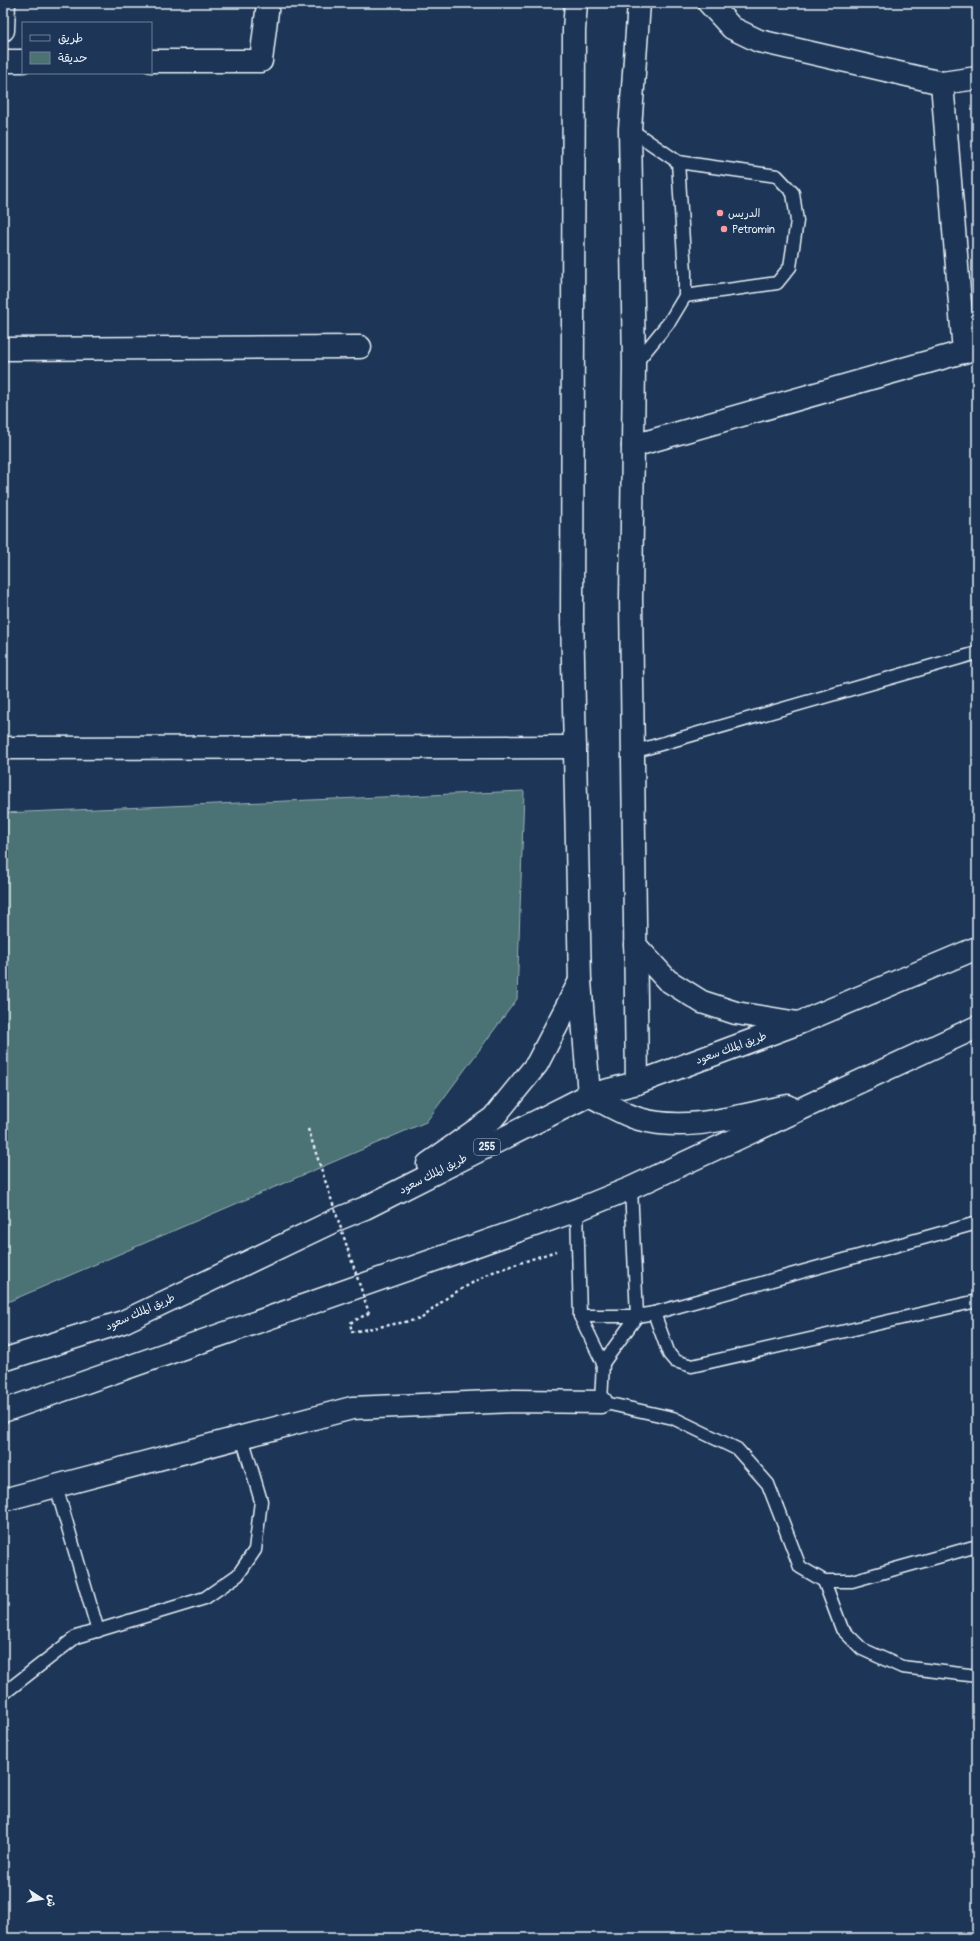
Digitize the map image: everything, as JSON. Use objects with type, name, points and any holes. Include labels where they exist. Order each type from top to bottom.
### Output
[{"type":"main road","points":[[3,30],[4,3]]},
{"type":"main road","points":[[152,61],[260,61],[268,3]]},
{"type":"main road","points":[[576,3],[574,38],[572,455],[575,747],[580,981],[589,1095],[639,1119],[673,1124],[709,1123],[824,1098]]},
{"type":"main road","points":[[637,1083],[631,599],[634,365],[630,128],[639,3]]},
{"type":"main road","points":[[709,3],[732,28],[759,41],[942,83],[977,78]]},
{"type":"main road","points":[[3,61],[22,61]]},
{"type":"main road","points":[[633,446],[970,350],[942,83]]},
{"type":"main road","points":[[3,349],[360,347]]},
{"type":"main road","points":[[3,748],[575,747]]},
{"type":"main road","points":[[635,945],[667,980],[702,1002],[736,1013],[799,1023]]},
{"type":"main road","name":"طريق الملك سعود","points":[[3,1360],[123,1322],[338,1218],[365,1208],[589,1095],[637,1083],[799,1023],[977,948]]},
{"type":"main road","points":[[365,1208],[493,1118],[537,1064],[580,981]]},
{"type":"main road","points":[[3,1411],[576,1210],[631,1188],[977,1027]]},
{"type":"main road","points":[[3,1500],[352,1408],[514,1401],[601,1402]]},
{"type":"lane","points":[[630,128],[678,162],[777,176],[793,194],[797,221],[790,267],[776,284],[685,296]]},
{"type":"lane","points":[[634,365],[670,321],[685,296],[678,162]]},
{"type":"lane","points":[[633,752],[977,653]]},
{"type":"lane","points":[[603,1363],[637,1316],[631,1188]]},
{"type":"lane","points":[[576,1210],[580,1316],[603,1363],[601,1402],[673,1418],[737,1449],[768,1484],[800,1567],[824,1581],[852,1581],[977,1546]]},
{"type":"lane","points":[[580,1316],[637,1316],[654,1313],[977,1222]]},
{"type":"lane","points":[[654,1313],[668,1354],[675,1361],[692,1366],[977,1301]]},
{"type":"lane","points":[[3,1694],[76,1637],[205,1598],[238,1575],[255,1550],[261,1501],[242,1437]]},
{"type":"lane","points":[[56,1486],[98,1631]]},
{"type":"lane","points":[[824,1581],[842,1629],[862,1649],[902,1667],[977,1676]]},
{"type":"path","points":[[308,1129],[369,1313],[350,1323],[352,1332],[421,1319],[449,1296],[490,1273],[578,1244]]},
{"type":"green space","points":[[524,791],[517,999],[426,1122],[3,1304],[3,813]]},
{"type":"place","name":"الدريس","points":[[720,213]]},
{"type":"place","name":"Petromin","points":[[724,229]]}]
